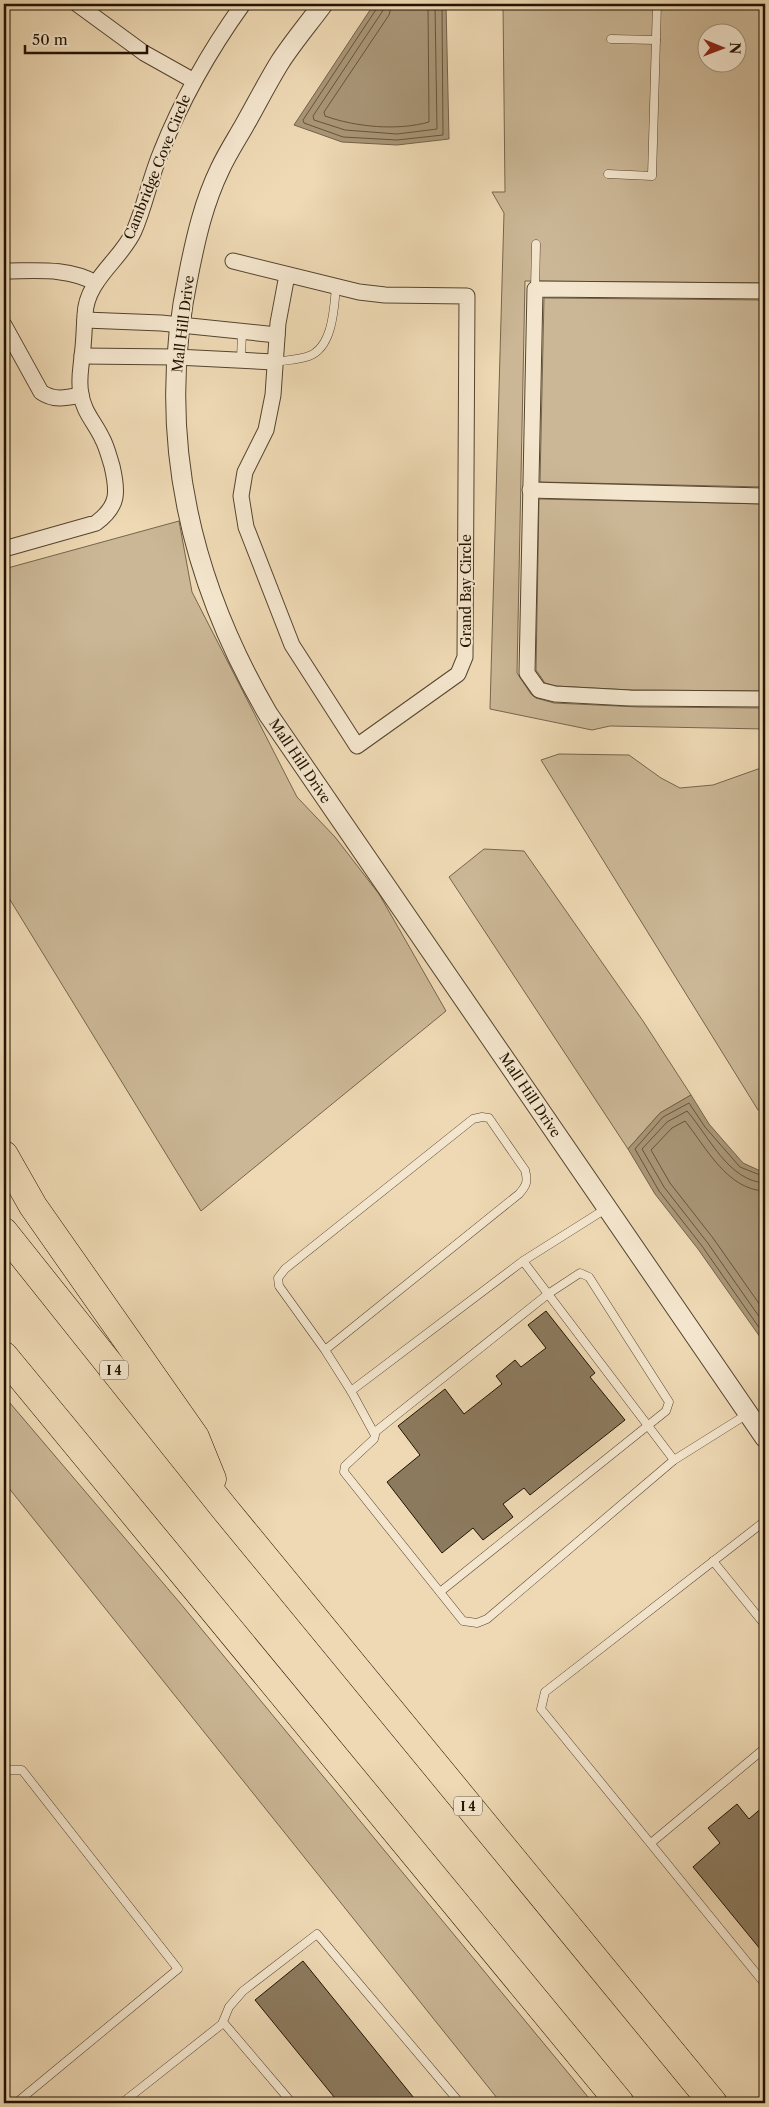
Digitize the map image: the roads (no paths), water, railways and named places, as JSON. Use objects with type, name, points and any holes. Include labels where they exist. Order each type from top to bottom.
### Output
[{"type":"highway","points":[[4,1155],[33,1206],[195,1437],[224,1508]]},
{"type":"highway","name":"I 4","points":[[4,1232],[224,1508],[712,2103]]},
{"type":"highway","points":[[4,1356],[620,2103]]},
{"type":"highway","points":[[4,1375],[149,1533]]},
{"type":"street","points":[[77,4],[144,53],[194,81]]},
{"type":"street","name":"Cambridge Cove Circle","points":[[4,549],[96,523],[106,515],[113,505],[116,490],[108,453],[102,437],[85,408],[79,379],[88,300],[96,283],[134,232],[160,154],[194,81],[222,33],[243,4]]},
{"type":"street","name":"Mall Hill Drive","points":[[323,4],[281,61],[219,170],[198,227],[185,289],[176,357],[179,454],[189,518],[205,580],[236,655],[268,714],[765,1438]]},
{"type":"street","name":"Grand Bay Circle","points":[[233,261],[336,287],[385,296],[467,296],[465,658],[458,674],[357,746],[292,645],[246,527],[242,496],[245,472],[266,430],[273,395],[277,335],[287,275]]},
{"type":"street","points":[[4,270],[67,272],[82,276],[96,283]]},
{"type":"street","points":[[765,291],[535,289],[527,673],[539,690],[555,694],[630,698],[765,699]]},
{"type":"street","points":[[85,320],[180,325],[277,335]]},
{"type":"street","points":[[4,325],[41,392],[48,397],[58,399],[81,395]]},
{"type":"street","points":[[82,356],[176,357],[274,362]]},
{"type":"street","points":[[530,490],[765,496]]},
{"type":"lane","points":[[608,174],[652,176],[656,4]]},
{"type":"lane","points":[[611,39],[656,40]]},
{"type":"lane","points":[[535,289],[536,244]]},
{"type":"lane","points":[[274,362],[309,356],[318,350],[327,336],[336,287]]},
{"type":"lane","points":[[241,360],[242,331]]},
{"type":"lane","points":[[325,1350],[519,1194],[526,1186],[528,1179],[525,1170],[489,1118],[473,1119],[285,1269],[278,1278],[278,1286],[325,1350],[375,1432],[374,1439],[345,1466],[344,1472],[463,1621],[477,1623],[487,1619],[674,1460],[749,1413]]},
{"type":"lane","points":[[351,1390],[523,1261],[607,1208]]},
{"type":"lane","points":[[523,1261],[674,1460]]},
{"type":"lane","points":[[375,1432],[548,1294],[576,1274],[585,1274],[589,1278],[669,1402],[668,1409],[440,1592]]},
{"type":"lane","points":[[765,1521],[545,1692],[541,1709],[765,1984]]},
{"type":"lane","points":[[713,1561],[765,1625]]},
{"type":"lane","points":[[651,1843],[765,1748]]},
{"type":"lane","points":[[4,1770],[22,1770],[178,1970],[16,2103]]},
{"type":"lane","points":[[122,2103],[223,2022],[229,2007],[243,1991],[317,1934],[460,2103]]},
{"type":"lane","points":[[223,2022],[292,2103]]},
{"type":"water","points":[[374,4],[446,4],[449,139],[397,145],[342,142],[294,125]]},
{"type":"water","points":[[691,1095],[709,1124],[743,1163],[765,1173],[765,1344],[698,1249],[655,1194],[628,1149],[660,1113]]}]
